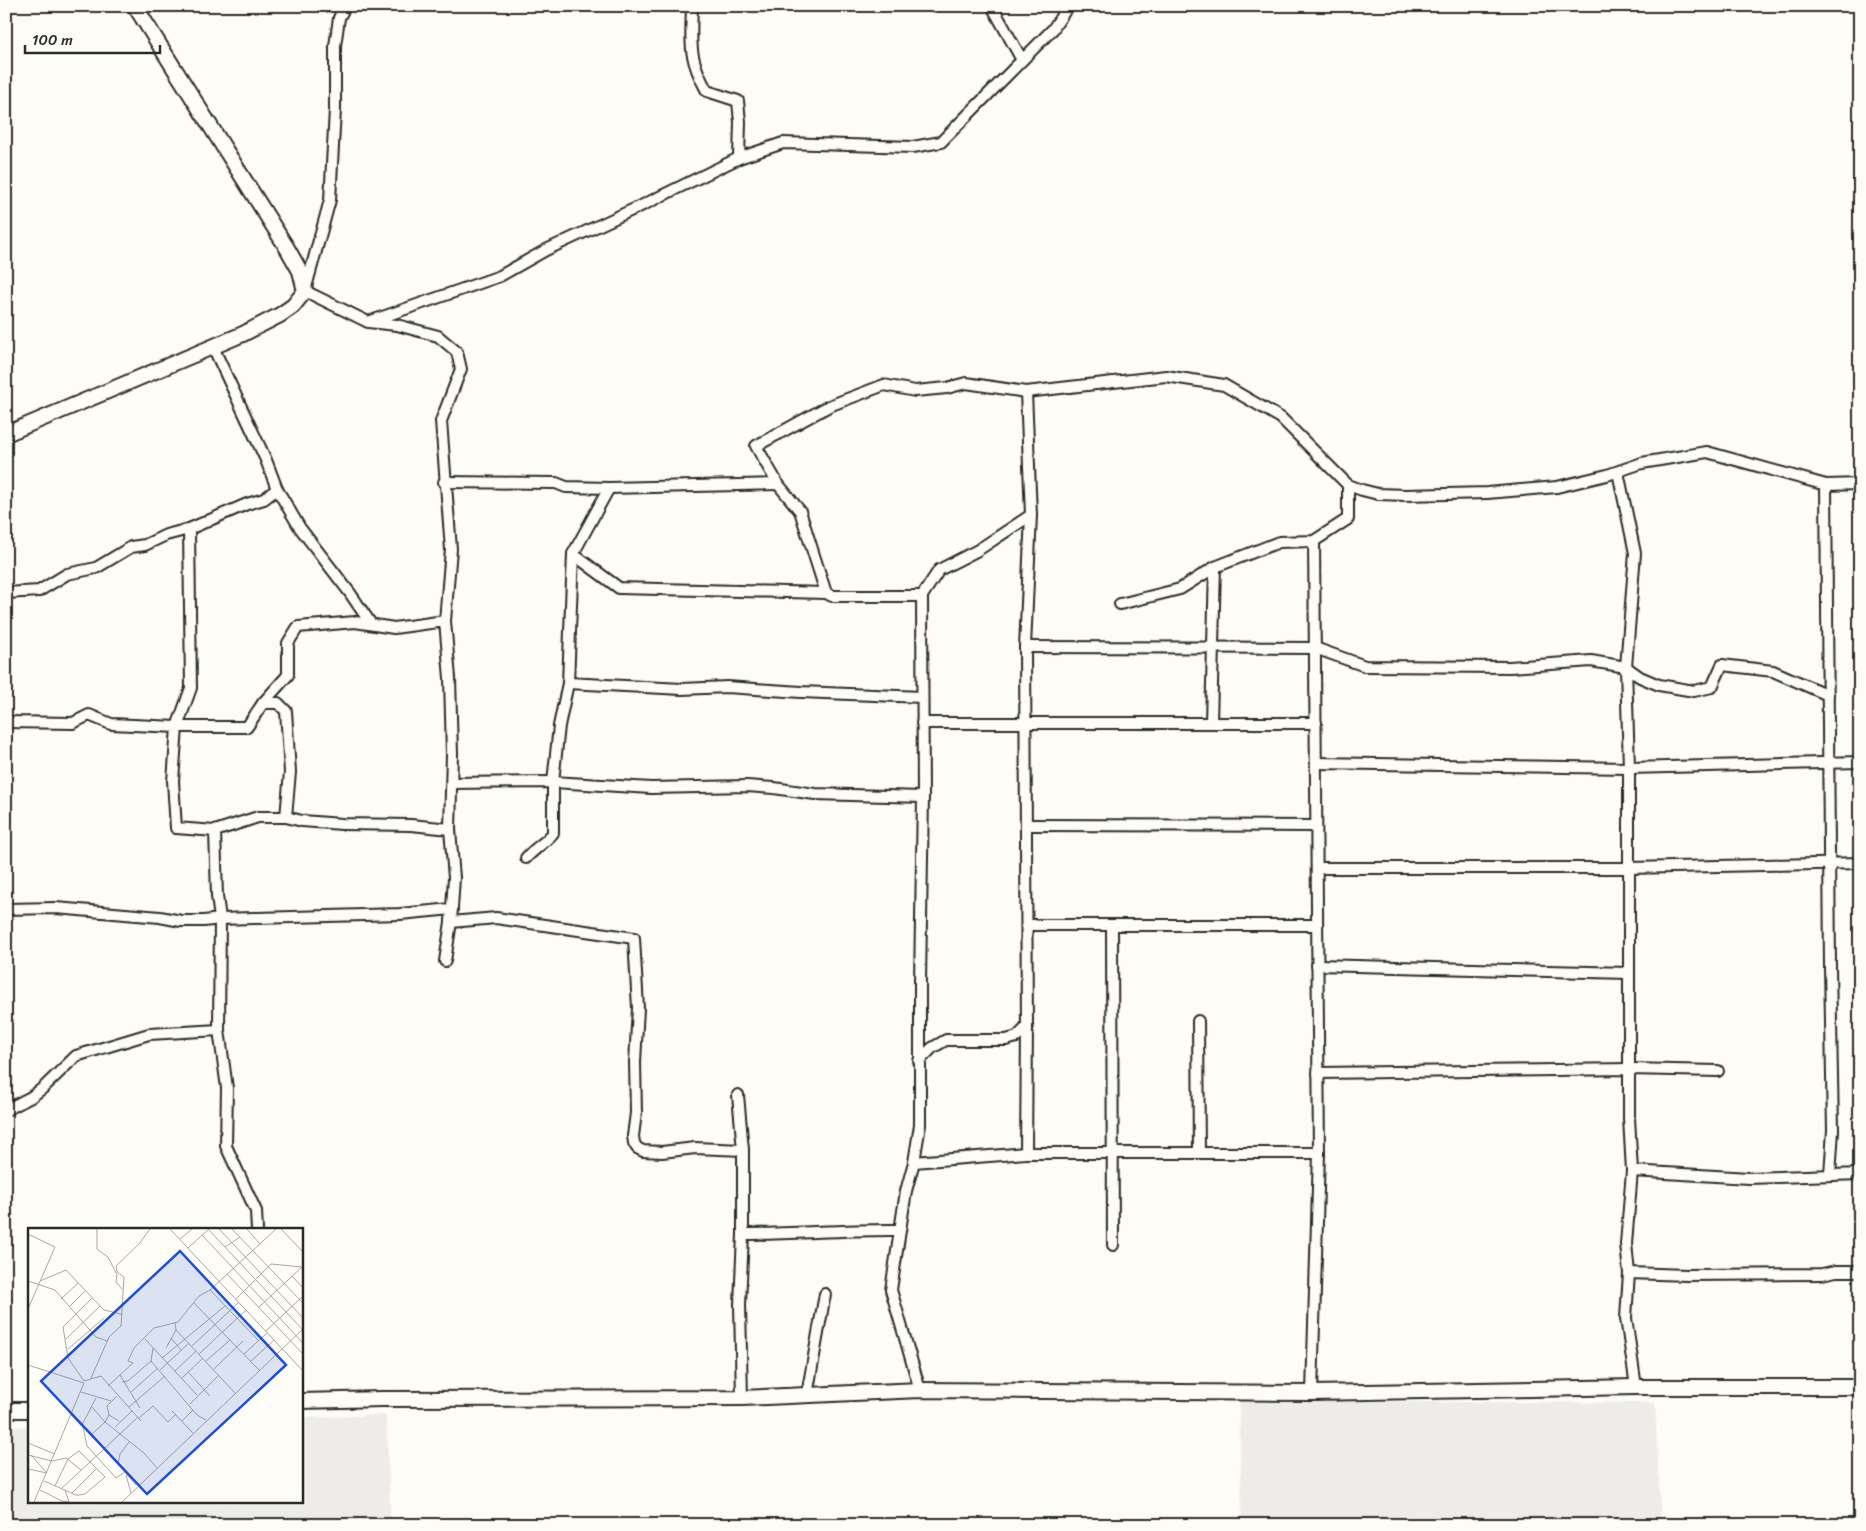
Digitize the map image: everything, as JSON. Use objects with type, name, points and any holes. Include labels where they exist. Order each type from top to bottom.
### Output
[{"type":"street","points":[[134,6],[287,248],[300,271],[304,291]]},
{"type":"street","points":[[6,434],[213,347],[280,315],[293,306],[304,291],[330,200],[335,110],[334,46],[339,18],[345,6]]},
{"type":"street","points":[[692,6],[691,52],[696,72],[706,91],[738,101],[740,122],[739,158]]},
{"type":"street","points":[[992,6],[1022,60]]},
{"type":"street","points":[[368,322],[500,276],[546,250],[739,158],[783,143],[913,147],[940,142],[1053,29],[1068,6]]},
{"type":"street","points":[[304,291],[368,322],[397,325],[438,336],[457,352],[461,369],[441,422],[450,549],[445,621],[450,678],[452,783],[450,829],[454,878],[451,922],[445,961]]},
{"type":"street","points":[[213,347],[266,460],[277,489],[300,528],[350,593],[370,624]]},
{"type":"street","points":[[826,593],[800,511],[778,484],[756,446],[829,406],[884,386],[914,391],[947,388],[966,383],[1026,392],[1166,376],[1224,385],[1281,418],[1348,485],[1378,494],[1487,493],[1557,487],[1642,464],[1707,452],[1826,485],[1860,484]]},
{"type":"street","points":[[1026,392],[1031,515],[1025,647],[1028,1027],[1026,1153]]},
{"type":"street","points":[[1618,472],[1634,553],[1626,667],[1630,768],[1629,1118],[1632,1171],[1626,1244],[1629,1273],[1626,1318],[1636,1387]]},
{"type":"street","points":[[444,482],[556,483],[566,487],[610,488],[778,484]]},
{"type":"street","points":[[1120,604],[1180,589],[1215,567],[1279,542],[1314,541],[1348,519],[1348,485]]},
{"type":"street","points":[[1826,485],[1829,862],[1834,1130],[1830,1175]]},
{"type":"street","points":[[526,858],[553,833],[553,782],[559,726],[568,683],[573,554],[610,488]]},
{"type":"street","points":[[6,593],[39,591],[67,574],[96,568],[131,547],[145,545],[166,535],[189,529],[247,504],[264,499],[277,489]]},
{"type":"street","points":[[920,1390],[891,1290],[906,1191],[914,1162],[920,1125],[919,1061],[923,797],[922,596],[939,570],[978,550],[1031,515]]},
{"type":"street","points":[[189,529],[191,688],[178,726],[172,781],[176,828],[216,831],[258,817],[286,817],[302,821],[342,824],[411,825],[450,829]]},
{"type":"street","points":[[1312,1392],[1319,1153],[1314,541]]},
{"type":"street","points":[[573,554],[619,588],[826,593],[832,596],[922,596]]},
{"type":"street","points":[[1211,723],[1215,567]]},
{"type":"street","points":[[6,722],[73,723],[89,716],[111,724],[247,727],[263,703],[288,675],[288,643],[298,627],[355,622],[394,628],[445,621]]},
{"type":"street","points":[[1025,647],[1315,648],[1365,666],[1510,667],[1591,661],[1626,667],[1640,677],[1659,684],[1694,691],[1712,687],[1722,665],[1773,671],[1828,695]]},
{"type":"street","points":[[568,683],[682,690],[727,687],[922,697]]},
{"type":"street","points":[[263,703],[278,703],[286,711],[290,772],[286,817]]},
{"type":"street","points":[[922,723],[1316,723]]},
{"type":"street","points":[[1316,763],[1630,768],[1860,762]]},
{"type":"street","points":[[452,783],[553,782],[650,788],[746,786],[815,794],[923,797]]},
{"type":"street","points":[[1026,825],[1316,826]]},
{"type":"street","points":[[216,831],[217,896],[220,919],[219,1030],[227,1088],[226,1146],[256,1211],[257,1228]]},
{"type":"street","points":[[1317,868],[1629,868],[1829,862],[1860,863]]},
{"type":"street","points":[[6,909],[56,908],[160,917],[181,921],[204,921],[400,914],[452,909]]},
{"type":"street","points":[[451,922],[496,918],[634,938],[638,1008],[634,1144],[643,1151],[695,1148],[743,1150]]},
{"type":"street","points":[[1027,925],[1317,926]]},
{"type":"street","points":[[1112,925],[1113,1245]]},
{"type":"street","points":[[1317,965],[1629,973]]},
{"type":"street","points":[[1198,1021],[1199,1153]]},
{"type":"street","points":[[919,1061],[932,1048],[946,1040],[1006,1040],[1017,1037],[1028,1027]]},
{"type":"street","points":[[6,1110],[31,1097],[76,1056],[149,1034],[219,1030]]},
{"type":"street","points":[[1318,1073],[1629,1069],[1718,1071]]},
{"type":"street","points":[[738,1096],[743,1150],[743,1234],[740,1305],[742,1398]]},
{"type":"street","points":[[914,1162],[1026,1153],[1319,1153]]},
{"type":"street","points":[[1632,1171],[1749,1178],[1860,1174]]},
{"type":"street","points":[[743,1234],[801,1234],[857,1229],[900,1230]]},
{"type":"street","points":[[1629,1273],[1687,1275],[1822,1274],[1836,1270],[1860,1271]]},
{"type":"street","points":[[807,1395],[825,1294]]},
{"type":"street","points":[[302,1401],[742,1398],[920,1390],[1312,1392],[1636,1387],[1860,1387]]},
{"type":"street","points":[[6,1410],[28,1410]]},
{"type":"shaded area","points":[[1239,1401],[1655,1403],[1661,1525],[1242,1525]]},
{"type":"shaded area","points":[[386,1415],[391,1525],[6,1525],[6,1427],[28,1426],[28,1504],[302,1504],[302,1418]]}]
